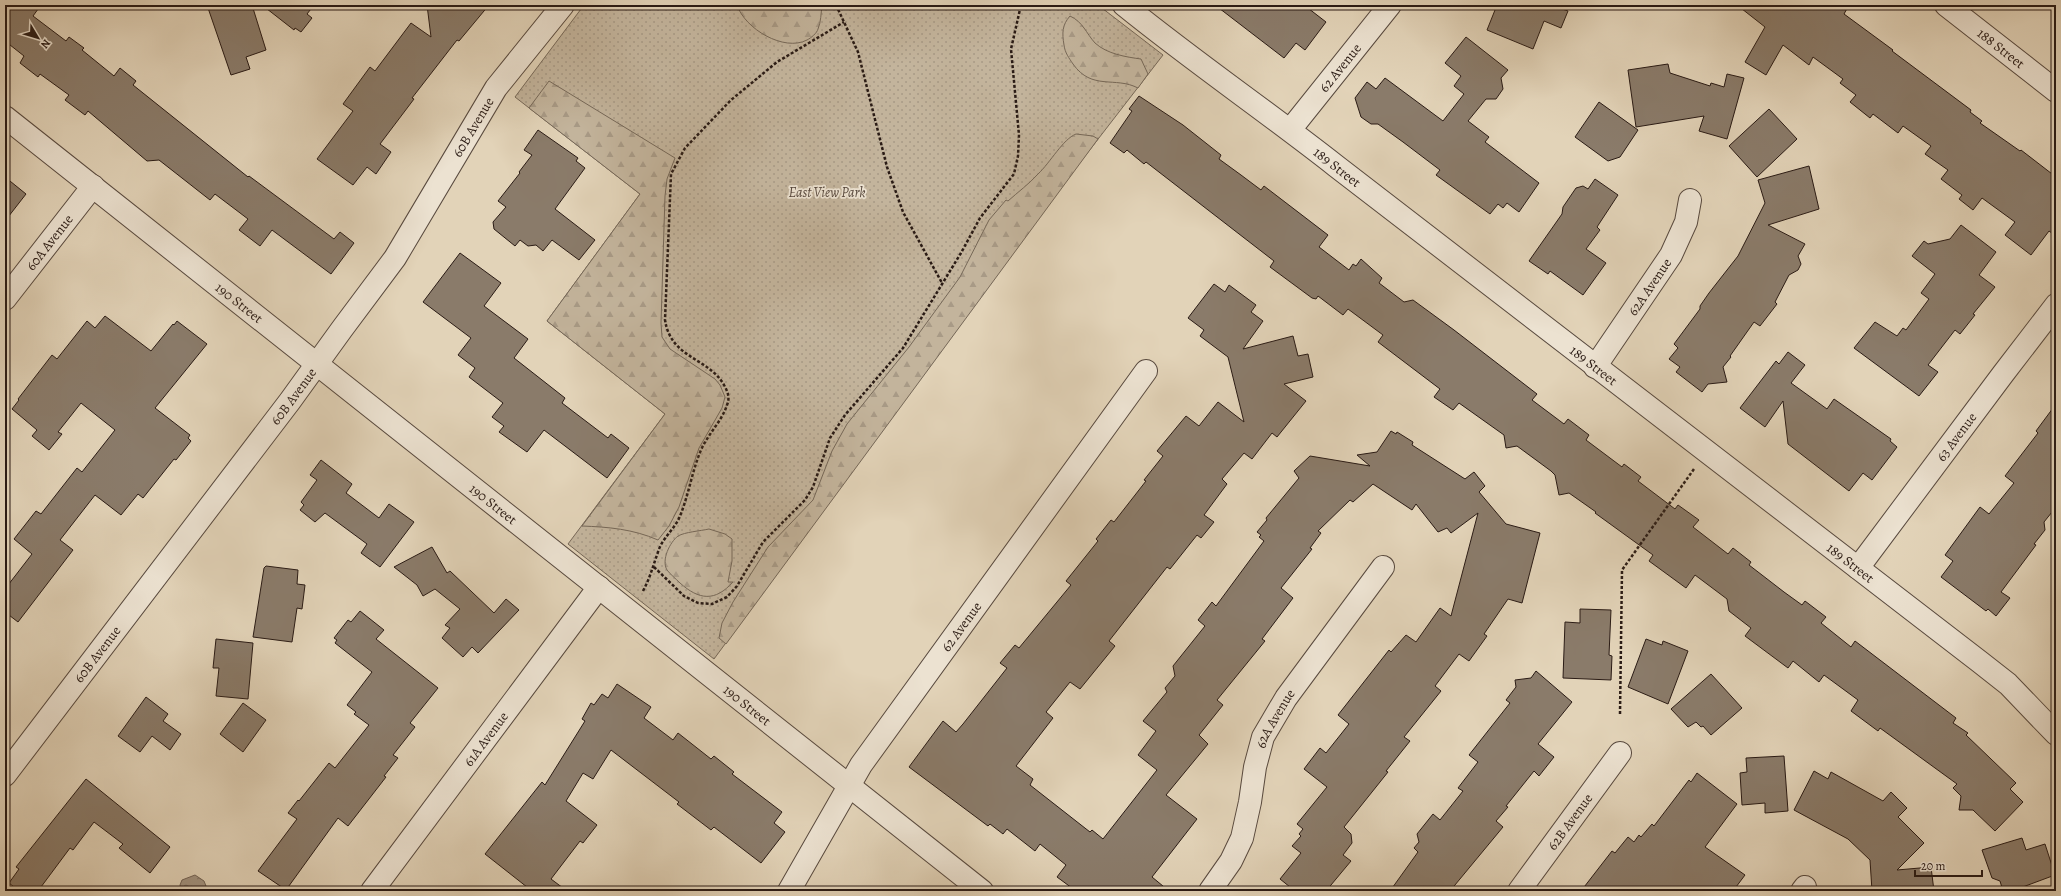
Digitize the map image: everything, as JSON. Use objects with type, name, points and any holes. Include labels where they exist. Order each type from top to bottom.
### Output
[{"type":"street","name":"60B Avenue","points":[[5,775],[396,258],[496,88],[563,5]]},
{"type":"street","name":"189 Street","points":[[1124,5],[1164,37],[1290,130],[1595,367],[2008,684],[2056,734]]},
{"type":"street","name":"62 Avenue","points":[[1290,130],[1390,5]]},
{"type":"street","name":"188 Street","points":[[1946,5],[2056,91]]},
{"type":"street","name":"190 Street","points":[[5,117],[318,363],[982,891]]},
{"type":"street","name":"60A Avenue","points":[[5,299],[93,186]]},
{"type":"street","name":"62A Avenue","points":[[1595,367],[1671,256],[1686,222],[1690,200]]},
{"type":"street","name":"63 Avenue","points":[[1858,568],[2002,374],[2056,305]]},
{"type":"street","name":"62 Avenue","points":[[789,891],[848,785],[1146,371]]},
{"type":"street","name":"62A Avenue","points":[[1210,891],[1231,861],[1242,838],[1250,802],[1255,767],[1263,737],[1286,698],[1383,567]]},
{"type":"street","name":"61A Avenue","points":[[372,891],[599,587]]},
{"type":"street","name":"62B Avenue","points":[[1519,891],[1620,753]]},
{"type":"path","points":[[836,5],[858,52],[887,167],[903,212],[942,284]]},
{"type":"path","points":[[654,567],[684,596],[698,603],[712,604],[727,597],[737,586],[763,542],[805,500],[813,487],[830,438],[845,415],[903,348],[980,218],[1014,174],[1018,156],[1019,135],[1011,49],[1021,5]]},
{"type":"path","points":[[643,591],[654,567],[658,551],[680,517],[703,446],[727,406],[729,396],[724,384],[713,373],[674,344],[667,333],[665,320],[671,174],[685,148],[731,100],[777,62],[844,22]]},
{"type":"path","points":[[1620,714],[1622,570],[1694,468]]},
{"type":"green space","name":"East View Park","points":[[584,5],[1098,5],[1163,55],[1075,169],[714,659],[568,544],[665,414],[547,321],[640,194],[515,97]]},
{"type":"green space","points":[[737,5],[822,5],[820,23],[815,34],[807,40],[798,43],[787,43],[777,41],[757,30],[741,14]]},
{"type":"green space","points":[[1070,16],[1078,21],[1095,43],[1100,47],[1117,54],[1141,59],[1148,74],[1138,88],[1121,83],[1096,80],[1080,72],[1066,53],[1063,37],[1065,23]]},
{"type":"green space","points":[[549,81],[675,158],[667,179],[665,196],[661,323],[662,337],[670,349],[715,379],[720,385],[725,397],[722,408],[699,448],[679,507],[669,526],[658,540],[639,533],[620,529],[582,526],[665,414],[547,321],[640,194],[529,108]]},
{"type":"green space","points":[[1076,134],[1093,136],[1098,139],[726,644],[719,638],[722,623],[733,602],[768,547],[813,500],[832,451],[847,424],[909,347],[960,277],[989,220],[1006,200],[1008,201],[1031,181],[1043,169],[1061,146]]},
{"type":"green space","points":[[709,529],[725,534],[732,539],[732,561],[728,582],[733,582],[720,593],[713,596],[700,595],[687,589],[671,575],[665,566],[669,547],[678,536]]},
{"type":"water","points":[[195,875],[204,881],[206,886],[199,891],[181,891],[180,885],[182,880]]},
{"type":"building","points":[[5,5],[41,5],[33,16],[66,41],[69,37],[84,48],[82,50],[114,76],[120,68],[136,81],[133,85],[248,177],[249,176],[334,239],[340,232],[354,243],[331,274],[272,230],[260,246],[239,230],[248,219],[215,194],[210,200],[159,160],[147,161],[88,111],[85,115],[65,100],[69,95],[40,74],[38,77],[20,63],[24,56],[5,41]]},
{"type":"building","points":[[207,5],[252,5],[266,50],[246,57],[250,69],[231,75]]},
{"type":"building","points":[[262,5],[314,5],[307,14],[312,18],[301,32],[295,28],[294,30]]},
{"type":"building","points":[[427,5],[489,5],[459,41],[457,40],[412,98],[414,99],[380,144],[391,152],[376,174],[367,167],[353,185],[317,159],[353,111],[343,104],[370,67],[375,71],[411,23],[431,37]]},
{"type":"building","points":[[1215,5],[1304,5],[1326,22],[1305,50],[1296,43],[1284,58]]},
{"type":"building","points":[[1497,5],[1551,5],[1568,11],[1561,28],[1544,21],[1533,49],[1487,30]]},
{"type":"building","points":[[1737,5],[1849,5],[1844,14],[1971,110],[1970,112],[1982,121],[1980,123],[2020,151],[2021,150],[2056,177],[2056,236],[2049,231],[2031,255],[2005,235],[2015,222],[1982,198],[1973,210],[1959,199],[1962,195],[1941,179],[1948,170],[1925,154],[1931,146],[1903,126],[1898,133],[1873,114],[1870,118],[1850,102],[1856,95],[1840,83],[1843,79],[1813,57],[1809,65],[1783,45],[1766,75],[1745,62],[1765,27]]},
{"type":"building","points":[[1466,37],[1508,70],[1501,78],[1503,89],[1496,99],[1486,99],[1468,121],[1489,137],[1485,142],[1539,183],[1519,212],[1507,203],[1503,208],[1498,204],[1490,214],[1436,175],[1440,170],[1403,142],[1378,124],[1371,124],[1361,117],[1355,98],[1367,82],[1376,89],[1385,78],[1443,121],[1464,94],[1454,86],[1461,76],[1445,63]]},
{"type":"building","points":[[1668,64],[1670,73],[1710,86],[1711,83],[1724,87],[1727,74],[1744,78],[1727,139],[1699,131],[1704,116],[1636,127],[1628,70]]},
{"type":"building","points":[[1139,96],[1183,125],[1221,155],[1219,159],[1261,190],[1264,186],[1328,235],[1319,247],[1349,270],[1353,264],[1356,266],[1361,259],[1382,278],[1379,283],[1404,302],[1413,300],[1454,330],[1537,394],[1532,400],[1564,424],[1568,419],[1589,435],[1586,440],[1622,467],[1624,464],[1641,477],[1638,481],[1675,509],[1678,505],[1699,520],[1693,527],[1728,554],[1733,548],[1751,562],[1749,565],[1784,592],[1802,605],[1805,601],[1826,617],[1821,623],[1851,647],[1855,641],[1956,718],[1953,723],[1968,733],[1966,735],[2016,783],[2010,789],[2023,802],[1995,831],[1973,810],[1959,810],[1961,796],[1953,788],[1957,784],[1880,728],[1878,731],[1851,711],[1858,700],[1824,675],[1819,682],[1793,661],[1788,668],[1745,636],[1751,628],[1729,611],[1727,599],[1695,575],[1686,588],[1649,561],[1653,555],[1595,513],[1596,512],[1569,493],[1559,495],[1555,475],[1551,471],[1517,446],[1506,448],[1504,435],[1459,403],[1453,410],[1434,397],[1440,389],[1378,342],[1383,335],[1348,309],[1343,315],[1318,296],[1316,299],[1312,298],[1270,267],[1274,261],[1146,162],[1144,164],[1127,150],[1124,153],[1110,143],[1132,111],[1129,109]]},
{"type":"building","points":[[1599,102],[1638,130],[1620,157],[1608,161],[1575,137]]},
{"type":"building","points":[[1769,109],[1797,139],[1757,177],[1729,146]]},
{"type":"building","points":[[538,130],[578,158],[576,161],[585,168],[555,209],[595,240],[579,260],[552,240],[543,251],[536,245],[528,246],[520,240],[515,246],[494,229],[493,222],[506,207],[498,201],[532,155],[524,150]]},
{"type":"building","points":[[1809,166],[1819,209],[1768,225],[1805,244],[1798,256],[1801,264],[1798,270],[1789,275],[1775,302],[1777,304],[1760,326],[1754,322],[1723,367],[1727,382],[1708,384],[1702,392],[1676,372],[1680,367],[1669,359],[1678,348],[1674,344],[1700,309],[1700,306],[1709,293],[1738,256],[1765,203],[1758,180]]},
{"type":"building","points":[[5,177],[26,194],[5,221]]},
{"type":"building","points":[[1595,179],[1618,195],[1597,227],[1600,230],[1586,249],[1606,263],[1583,295],[1550,271],[1548,274],[1529,261],[1562,214],[1563,207],[1576,188],[1583,186],[1588,189]]},
{"type":"building","points":[[1961,225],[1996,252],[1979,275],[1995,287],[1973,314],[1975,315],[1960,334],[1955,330],[1928,365],[1938,372],[1919,396],[1854,348],[1875,322],[1897,336],[1903,328],[1906,330],[1929,299],[1921,293],[1935,274],[1912,256],[1924,241],[1928,244],[1950,239]]},
{"type":"building","points":[[460,253],[501,283],[484,306],[528,339],[514,358],[565,398],[562,403],[608,438],[611,434],[629,448],[607,478],[544,430],[527,452],[499,432],[504,426],[492,417],[503,403],[469,377],[475,368],[458,355],[471,338],[423,302]]},
{"type":"building","points":[[1214,284],[1225,292],[1229,285],[1256,305],[1251,312],[1263,321],[1243,349],[1293,336],[1298,356],[1308,354],[1313,377],[1284,384],[1306,401],[1277,437],[1272,433],[1252,459],[1244,453],[1222,479],[1227,484],[1204,515],[1214,522],[1201,538],[1197,535],[1170,569],[1167,567],[1109,641],[1115,646],[1080,689],[1070,682],[1046,712],[1053,718],[1016,766],[1033,779],[1030,785],[1090,832],[1092,830],[1103,839],[1157,770],[1138,755],[1156,731],[1143,721],[1167,692],[1165,688],[1175,676],[1173,666],[1205,626],[1198,620],[1212,602],[1216,606],[1264,541],[1259,537],[1261,535],[1257,532],[1267,520],[1266,518],[1299,478],[1294,471],[1310,456],[1370,466],[1357,455],[1377,452],[1391,431],[1396,434],[1397,432],[1413,442],[1412,445],[1465,479],[1474,472],[1485,486],[1479,492],[1506,524],[1540,533],[1522,603],[1508,599],[1484,634],[1487,636],[1469,661],[1459,654],[1435,686],[1441,691],[1404,737],[1410,741],[1386,771],[1388,772],[1344,827],[1351,834],[1352,843],[1343,855],[1351,861],[1326,891],[1295,891],[1280,879],[1301,853],[1292,846],[1301,836],[1299,834],[1303,829],[1297,824],[1327,787],[1304,769],[1320,748],[1326,753],[1349,724],[1338,715],[1389,650],[1391,652],[1406,635],[1416,642],[1440,608],[1451,616],[1478,513],[1451,533],[1447,528],[1438,532],[1416,504],[1412,510],[1373,484],[1353,502],[1350,500],[1318,531],[1321,533],[1310,548],[1312,549],[1281,588],[1293,598],[1262,639],[1265,641],[1217,700],[1223,705],[1199,735],[1208,744],[1166,795],[1197,819],[1152,877],[1169,891],[1076,891],[1057,877],[1066,865],[1040,844],[1035,851],[1007,829],[1003,834],[990,824],[988,826],[909,767],[943,721],[956,732],[963,724],[1007,668],[1000,663],[1015,645],[1019,648],[1071,585],[1066,581],[1098,541],[1096,539],[1111,520],[1114,522],[1146,481],[1144,480],[1163,456],[1157,451],[1186,416],[1199,426],[1218,402],[1244,422],[1228,357],[1200,336],[1204,330],[1188,318]]},
{"type":"building","points":[[105,316],[151,351],[177,321],[207,344],[155,408],[190,435],[188,438],[191,441],[176,460],[174,459],[143,498],[138,494],[121,515],[95,495],[60,540],[73,550],[18,622],[5,612],[5,589],[32,554],[14,539],[36,511],[41,514],[77,468],[82,472],[115,430],[81,403],[58,432],[62,434],[49,450],[32,436],[37,430],[12,409],[52,355],[57,359],[87,321],[95,328]]},
{"type":"building","points":[[1788,352],[1805,365],[1791,383],[1827,409],[1834,399],[1891,439],[1890,441],[1897,447],[1872,480],[1863,473],[1849,491],[1788,444],[1783,401],[1765,427],[1740,408],[1776,361],[1779,364]]},
{"type":"building","points":[[2056,404],[2056,507],[2044,522],[2045,530],[2034,544],[2036,545],[2001,592],[2010,598],[1996,616],[1988,609],[1986,611],[1941,577],[1953,561],[1945,555],[1980,507],[1989,514],[2014,483],[2005,476],[2038,433],[2036,431]]},
{"type":"building","points":[[321,460],[352,484],[346,493],[379,518],[389,504],[414,522],[380,567],[361,553],[367,544],[325,513],[315,522],[300,510],[304,505],[301,502],[317,480],[310,475]]},
{"type":"building","points":[[432,547],[447,573],[450,571],[494,613],[506,599],[519,610],[478,653],[472,647],[463,657],[442,638],[450,628],[445,625],[460,609],[435,589],[423,596],[417,585],[394,567]]},
{"type":"building","points":[[266,566],[298,570],[297,584],[305,585],[302,609],[297,608],[292,642],[253,637],[264,568]]},
{"type":"building","points":[[1580,609],[1611,610],[1609,655],[1612,656],[1611,680],[1563,678],[1565,622],[1580,623]]},
{"type":"building","points":[[360,611],[384,630],[376,639],[438,688],[410,723],[415,727],[393,755],[398,758],[384,776],[386,777],[348,826],[338,818],[286,890],[258,871],[297,819],[288,813],[329,763],[335,768],[369,725],[354,714],[356,712],[347,705],[372,672],[335,643],[337,640],[334,638],[348,620],[351,622]]},
{"type":"building","points":[[216,639],[253,643],[248,699],[216,696],[219,668],[213,668]]},
{"type":"building","points":[[1646,639],[1662,645],[1663,641],[1688,651],[1668,704],[1628,687]]},
{"type":"building","points":[[1536,671],[1572,702],[1538,744],[1554,757],[1539,776],[1534,771],[1506,806],[1508,807],[1496,821],[1503,827],[1450,891],[1390,891],[1418,852],[1414,848],[1419,842],[1417,834],[1433,814],[1440,820],[1463,791],[1458,788],[1478,762],[1469,755],[1510,703],[1506,700],[1516,687],[1515,680],[1531,678]]},
{"type":"building","points":[[1711,674],[1742,708],[1711,735],[1703,726],[1701,727],[1696,722],[1688,727],[1671,709]]},
{"type":"building","points":[[617,684],[651,707],[644,718],[673,740],[678,733],[711,759],[714,756],[734,772],[732,774],[782,812],[774,823],[785,832],[761,863],[714,827],[711,830],[677,804],[679,802],[611,750],[593,779],[583,773],[566,801],[597,825],[583,843],[580,841],[551,879],[567,891],[532,891],[485,854],[542,782],[545,785],[585,721],[582,719],[591,703],[594,705],[602,694],[608,698]]},
{"type":"building","points":[[146,697],[168,714],[163,721],[181,734],[170,750],[152,736],[140,752],[118,736]]},
{"type":"building","points":[[243,703],[266,720],[243,752],[220,734]]},
{"type":"building","points":[[1784,756],[1788,811],[1765,813],[1765,803],[1742,805],[1740,773],[1747,772],[1746,758]]},
{"type":"building","points":[[1814,771],[1828,779],[1831,772],[1883,801],[1891,792],[1907,808],[1898,817],[1924,843],[1897,870],[1931,867],[1934,891],[1872,891],[1870,860],[1848,839],[1794,810]]},
{"type":"building","points":[[1697,773],[1737,804],[1705,847],[1745,875],[1733,891],[1581,891],[1612,851],[1615,853],[1628,837],[1634,842],[1639,835],[1641,837],[1652,824],[1654,826],[1689,780],[1691,782]]},
{"type":"building","points":[[86,779],[170,847],[150,873],[119,848],[123,844],[94,822],[73,850],[70,848],[38,891],[19,891],[9,883],[19,869],[16,867]]},
{"type":"building","points":[[2022,838],[2026,850],[2045,844],[2055,875],[2012,891],[2003,891],[2000,881],[1992,878],[1982,850]]}]
